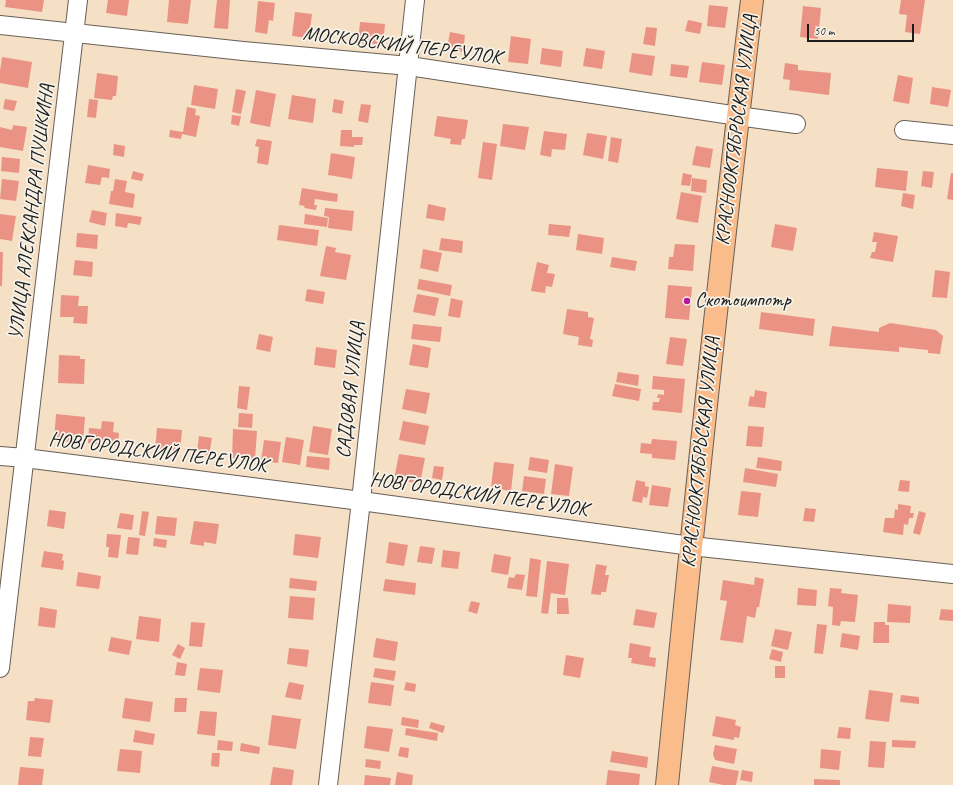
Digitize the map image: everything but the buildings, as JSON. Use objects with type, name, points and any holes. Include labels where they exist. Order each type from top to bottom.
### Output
[{"type":"main road","name":"КРАСНООКТЯБРЬСКАЯ УЛИЦА","points":[[667,785],[691,546],[752,0]]},
{"type":"street","name":"УЛИЦА АЛЕКСАНДРА ПУШКИНА","points":[[0,668],[78,0]]},
{"type":"street","name":"САДОВАЯ УЛИЦА","points":[[328,785],[361,501],[415,0]]},
{"type":"street","name":"МОСКОВСКИЙ ПЕРЕУЛОК","points":[[0,25],[243,51],[408,66],[796,124]]},
{"type":"street","points":[[904,130],[953,135]]},
{"type":"street","name":"НОВГОРОДСКИЙ ПЕРЕУЛОК","points":[[0,456],[361,501],[691,546],[953,574]]},
{"type":"place","name":"Скотоимпотр","points":[[687,301]]}]
